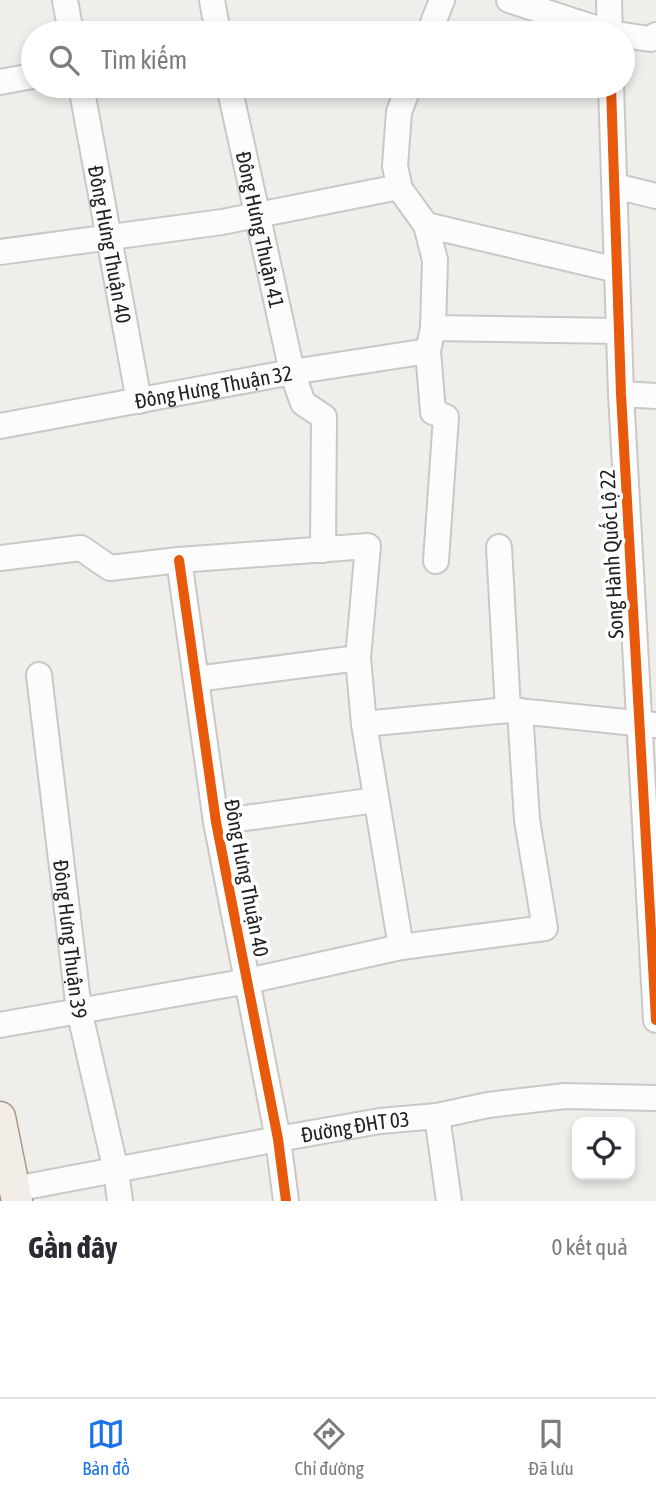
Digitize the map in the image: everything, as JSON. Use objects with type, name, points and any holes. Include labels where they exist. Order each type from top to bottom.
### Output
[{"type":"main road","points":[[0,1117],[16,1195]]},
{"type":"street","points":[[65,0],[69,21]]},
{"type":"street","points":[[212,0],[216,21]]},
{"type":"street","points":[[434,21],[442,0]]},
{"type":"street","points":[[511,0],[574,21]]},
{"type":"street","points":[[609,0],[610,21]]},
{"type":"street","points":[[635,37],[650,39],[656,35]]},
{"type":"street","points":[[0,82],[21,78]]},
{"type":"street","name":"Đông Hưng Thuận 40","points":[[83,98],[139,401]]},
{"type":"street","name":"Đông Hưng Thuận 41","points":[[232,98],[292,372],[303,403],[324,417],[323,550]]},
{"type":"street","points":[[404,98],[395,138],[395,166],[399,187],[426,225],[435,260],[431,340],[433,412],[446,417],[436,561]]},
{"type":"street","name":"Song Hành Quốc Lộ 22","points":[[611,98],[621,394],[648,724],[656,1020]]},
{"type":"street","points":[[615,186],[656,196]]},
{"type":"street","points":[[0,251],[257,216],[399,187]]},
{"type":"street","points":[[426,225],[617,270]]},
{"type":"street","name":"Đông Hưng Thuận 32","points":[[0,426],[292,372],[431,340],[619,331]]},
{"type":"street","points":[[621,394],[656,396]]},
{"type":"street","points":[[0,558],[81,548],[110,568],[179,560],[368,547],[358,658],[363,724],[401,947]]},
{"type":"street","points":[[0,1025],[248,981],[401,947],[545,928],[527,820],[499,547]]},
{"type":"street","name":"Đông Hưng Thuận 40","points":[[179,560],[216,822],[278,1139],[286,1201]]},
{"type":"street","points":[[196,679],[358,658]]},
{"type":"street","name":"Đông Hưng Thuận 39","points":[[39,675],[79,1010],[116,1171],[120,1201]]},
{"type":"street","points":[[363,724],[514,711],[648,724]]},
{"type":"street","points":[[216,822],[376,800]]},
{"type":"street","name":"Đường ĐHT 03","points":[[16,1195],[116,1171],[380,1121],[437,1116],[488,1105],[565,1096],[656,1098]]},
{"type":"street","points":[[437,1116],[449,1201]]},
{"type":"cycle path","points":[[611,98],[621,394],[656,1020]]},
{"type":"cycle path","points":[[179,560],[216,822],[278,1139],[286,1201]]}]
